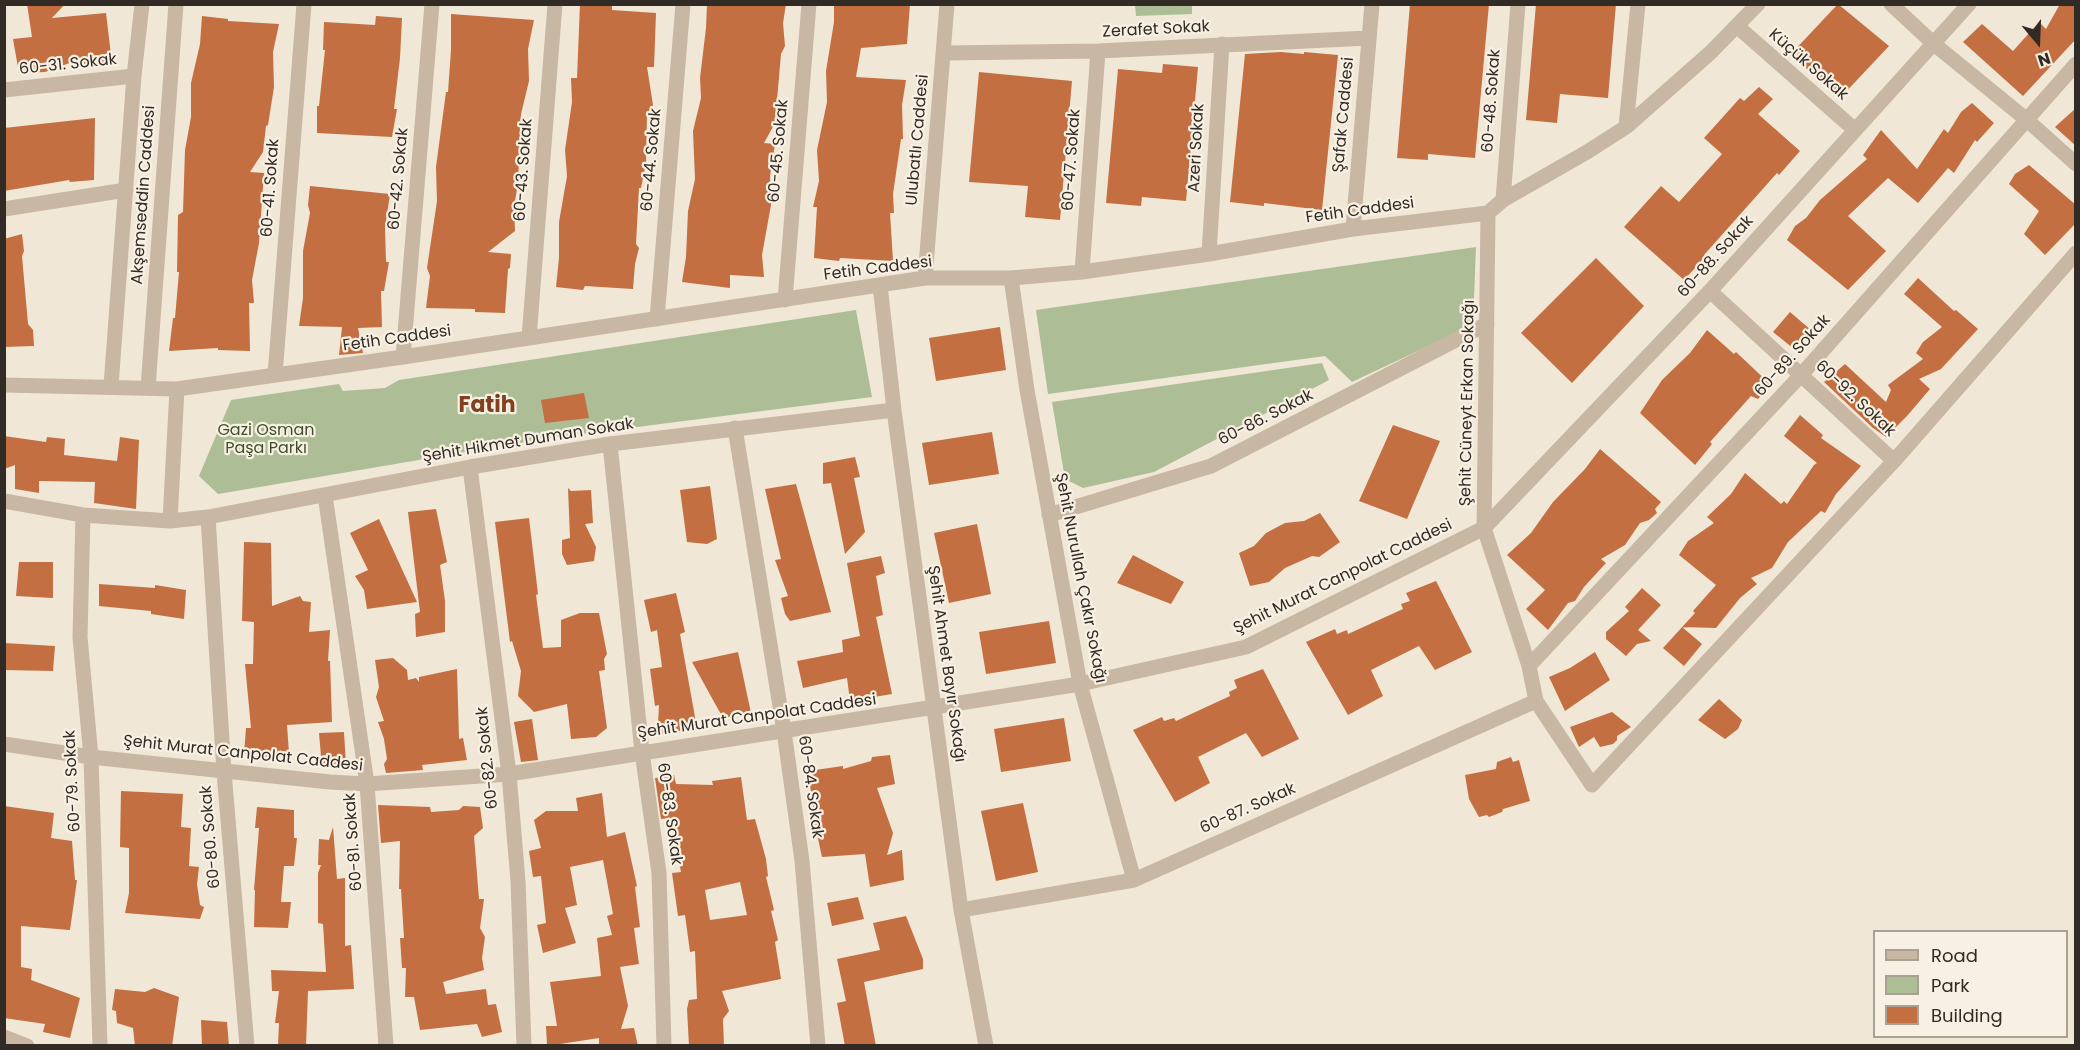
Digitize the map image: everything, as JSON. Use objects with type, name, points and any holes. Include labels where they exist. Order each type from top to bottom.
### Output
[{"type":"street","name":"Akşemseddin Caddesi","points":[[111,386],[134,76],[142,4]]},
{"type":"street","name":"Akşemseddin Caddesi","points":[[148,387],[176,4]]},
{"type":"street","name":"60-41. Sokak","points":[[275,375],[303,4]]},
{"type":"street","name":"60-42. Sokak","points":[[403,357],[432,4]]},
{"type":"street","name":"60-43. Sokak","points":[[529,338],[555,4]]},
{"type":"street","name":"60-44. Sokak","points":[[657,319],[683,4]]},
{"type":"street","name":"60-45. Sokak","points":[[785,300],[809,4]]},
{"type":"street","name":"Ulubatlı Caddesi","points":[[925,278],[947,4]]},
{"type":"street","name":"Şafak Caddesi","points":[[1353,229],[1372,4]]},
{"type":"street","name":"60-48. Sokak","points":[[1503,200],[1518,4]]},
{"type":"street","points":[[1626,127],[1638,4]]},
{"type":"street","points":[[1488,213],[1503,200],[1626,127],[1738,27],[1758,4]]},
{"type":"street","points":[[1891,4],[1934,44],[2027,120],[2076,164]]},
{"type":"street","name":"60-88. Sokak","points":[[1484,528],[1710,291],[1969,4]]},
{"type":"street","name":"Küçük Sokak","points":[[1738,27],[1855,130]]},
{"type":"street","name":"Zerafet Sokak","points":[[944,52],[1098,51],[1369,38]]},
{"type":"street","name":"Azeri Sokak","points":[[1209,254],[1222,44]]},
{"type":"street","name":"60-47. Sokak","points":[[1082,272],[1098,51]]},
{"type":"street","name":"60-89. Sokak","points":[[1529,666],[1802,374],[2076,64]]},
{"type":"street","name":"60-31. Sokak","points":[[4,90],[134,76]]},
{"type":"street","points":[[4,209],[126,190]]},
{"type":"street","name":"Fetih Caddesi","points":[[4,385],[177,389],[925,278],[1011,278],[1082,272],[1209,254],[1353,229],[1488,213]]},
{"type":"street","name":"Şehit Cüneyt Erkan Sokağı","points":[[1488,213],[1484,528],[1529,666],[1536,700],[1592,785],[1894,460]]},
{"type":"street","points":[[1894,460],[2076,253]]},
{"type":"street","name":"Şehit Nurullah Çakır Sokağı","points":[[1011,278],[1027,390],[1080,684],[1134,880]]},
{"type":"street","name":"Şehit Ahmet Bayır Sokağı","points":[[880,285],[894,410],[961,910],[986,1046]]},
{"type":"street","name":"60-92. Sokak","points":[[1710,291],[1894,460]]},
{"type":"street","name":"60-86. Sokak","points":[[1049,515],[1210,467],[1487,324]]},
{"type":"street","points":[[170,521],[177,389]]},
{"type":"street","name":"Şehit Hikmet Duman Sokak","points":[[4,501],[83,515],[170,521],[208,517],[471,467],[610,444],[894,410]]},
{"type":"street","name":"60-84. Sokak","points":[[735,428],[784,731],[802,861],[818,1046]]},
{"type":"street","name":"60-83. Sokak","points":[[610,444],[642,752],[659,873],[664,1046]]},
{"type":"street","name":"60-82. Sokak","points":[[471,467],[509,774],[518,880],[524,1046]]},
{"type":"street","name":"60-81. Sokak","points":[[325,495],[368,784],[386,1046]]},
{"type":"street","name":"60-79. Sokak","points":[[83,515],[80,637],[91,757],[100,1046]]},
{"type":"street","name":"60-80. Sokak","points":[[208,517],[224,772],[247,1046]]},
{"type":"street","name":"Şehit Murat Canpolat Caddesi","points":[[4,744],[91,757],[224,772],[368,784],[509,774],[934,709],[1080,684],[1246,646],[1484,528]]},
{"type":"street","name":"60-87. Sokak","points":[[961,910],[1134,880],[1536,700]]},
{"type":"street","points":[[4,1037],[27,1046]]},
{"type":"green space","points":[[1135,5],[1192,5],[1192,14],[1136,16]]},
{"type":"green space","points":[[1476,247],[1473,325],[1352,382],[1325,356],[1048,394],[1036,310]]},
{"type":"green space","name":"Gazi Osman Paşa Parkı","points":[[856,310],[872,397],[543,439],[218,494],[199,476],[231,400],[339,384],[343,391],[385,388],[399,380]]},
{"type":"green space","points":[[1322,363],[1329,380],[1154,472],[1083,488],[1065,479],[1052,402]]},
{"type":"building","points":[[27,4],[65,4],[52,18],[106,13],[112,63],[75,68],[75,61],[45,72],[19,73],[13,39],[32,37]]},
{"type":"building","points":[[580,4],[612,6],[612,10],[656,13],[654,67],[647,67],[653,105],[647,114],[646,163],[641,188],[639,188],[636,244],[639,248],[633,289],[585,286],[583,290],[556,287],[559,222],[567,176],[565,150],[572,102],[571,78],[577,78]]},
{"type":"building","points":[[707,4],[786,4],[783,23],[785,46],[781,54],[775,123],[764,143],[775,144],[770,176],[771,205],[762,255],[764,277],[730,275],[730,288],[682,282],[686,257],[688,211],[695,179],[693,131],[701,98],[700,78]]},
{"type":"building","points":[[834,4],[910,4],[907,44],[861,48],[856,77],[906,80],[902,105],[903,139],[901,139],[893,194],[894,213],[890,213],[893,261],[840,258],[839,261],[814,258],[817,207],[813,207],[819,181],[817,150],[827,102],[826,71],[834,22]]},
{"type":"building","points":[[1410,4],[1489,4],[1475,158],[1428,154],[1428,160],[1397,158]]},
{"type":"building","points":[[1536,4],[1616,4],[1608,98],[1560,94],[1557,123],[1526,120]]},
{"type":"building","points":[[1838,4],[1889,46],[1841,97],[1790,55]]},
{"type":"building","points":[[2060,4],[2076,4],[2076,39],[2023,96],[1963,42],[1982,24],[2013,51],[2039,22],[2046,29]]},
{"type":"building","points":[[451,14],[534,20],[528,49],[529,81],[521,114],[518,183],[514,207],[515,231],[488,252],[511,254],[505,313],[475,312],[475,309],[426,308],[430,276],[427,268],[437,201],[436,167],[446,92],[448,92]]},
{"type":"building","points":[[202,16],[228,19],[228,21],[279,24],[273,52],[274,87],[263,152],[250,172],[264,173],[259,243],[252,280],[254,303],[249,303],[250,351],[218,350],[218,348],[169,351],[173,318],[175,318],[179,272],[177,272],[178,215],[183,212],[185,150],[191,117],[191,83],[200,44]]},
{"type":"building","points":[[376,16],[402,18],[394,109],[397,109],[392,137],[317,133],[317,106],[319,106],[325,50],[323,50],[324,22],[375,25]]},
{"type":"building","points":[[1281,52],[1338,55],[1322,210],[1264,203],[1264,206],[1230,202],[1245,54]]},
{"type":"building","points":[[1163,64],[1198,67],[1186,201],[1142,197],[1141,206],[1106,203],[1118,69],[1162,73]]},
{"type":"building","points":[[979,72],[1072,81],[1060,220],[1025,217],[1028,186],[969,182]]},
{"type":"building","points":[[1759,87],[1773,99],[1758,114],[1800,151],[1779,175],[1777,173],[1684,280],[1624,227],[1661,186],[1679,202],[1722,154],[1704,138],[1740,98],[1744,101]]},
{"type":"building","points":[[1972,103],[1994,123],[1977,142],[1975,140],[1954,173],[1948,168],[1918,203],[1888,178],[1848,216],[1886,251],[1848,290],[1787,240],[1795,226],[1806,218],[1820,200],[1867,159],[1863,155],[1881,130],[1917,169],[1944,129],[1948,133],[1961,112]]},
{"type":"building","points":[[2076,108],[2076,146],[2055,127]]},
{"type":"building","points":[[95,118],[94,180],[70,182],[69,180],[4,191],[4,128]]},
{"type":"building","points":[[2029,165],[2076,205],[2076,223],[2045,255],[2024,234],[2039,211],[2009,184],[2015,174]]},
{"type":"building","points":[[310,186],[390,194],[385,228],[386,262],[389,262],[384,291],[381,291],[382,327],[358,328],[363,353],[339,355],[342,327],[299,326],[303,298],[303,251],[310,213],[308,205]]},
{"type":"building","points":[[22,234],[28,324],[33,330],[34,346],[4,347],[4,239]]},
{"type":"building","points":[[1596,258],[1644,306],[1572,383],[1521,333]]},
{"type":"building","points":[[1918,278],[1954,311],[1956,310],[1978,329],[1941,369],[1919,379],[1930,389],[1886,437],[1873,428],[1824,382],[1845,364],[1886,402],[1891,390],[1888,385],[1923,359],[1916,353],[1923,342],[1942,327],[1904,294]]},
{"type":"building","points":[[1790,312],[1811,330],[1794,349],[1773,332]]},
{"type":"building","points":[[1000,327],[1006,370],[936,381],[929,338]]},
{"type":"building","points":[[1707,330],[1734,354],[1736,352],[1771,385],[1758,399],[1751,396],[1710,442],[1712,444],[1695,465],[1640,413],[1662,380],[1690,353]]},
{"type":"building","points":[[584,393],[589,418],[545,423],[541,400]]},
{"type":"building","points":[[1800,415],[1823,435],[1821,438],[1861,466],[1836,494],[1825,513],[1821,511],[1788,542],[1772,568],[1751,578],[1757,584],[1740,598],[1716,628],[1682,627],[1716,585],[1679,555],[1688,541],[1714,523],[1707,517],[1731,494],[1745,473],[1781,504],[1784,501],[1787,504],[1817,463],[1784,436]]},
{"type":"building","points":[[1393,425],[1440,441],[1407,519],[1359,501]]},
{"type":"building","points":[[992,432],[999,474],[929,485],[922,443]]},
{"type":"building","points":[[4,436],[46,442],[47,437],[65,439],[64,455],[117,461],[120,437],[139,440],[136,509],[94,503],[95,482],[39,481],[39,493],[15,489],[15,465],[4,469]]},
{"type":"building","points":[[1600,449],[1661,502],[1655,509],[1657,513],[1649,520],[1640,523],[1625,545],[1601,559],[1606,563],[1584,587],[1575,601],[1568,603],[1548,630],[1526,609],[1545,590],[1507,555],[1531,533],[1553,502],[1585,469]]},
{"type":"building","points":[[855,457],[860,477],[854,478],[865,532],[845,554],[831,483],[823,484],[823,463]]},
{"type":"building","points":[[796,484],[831,612],[790,621],[785,614],[781,598],[788,596],[775,560],[781,559],[765,489]]},
{"type":"building","points":[[710,486],[717,539],[707,544],[687,542],[680,490]]},
{"type":"building","points":[[568,488],[571,491],[591,490],[593,523],[585,524],[596,547],[594,561],[567,565],[562,554],[562,540],[570,538]]},
{"type":"building","points":[[436,509],[447,562],[440,565],[445,601],[445,632],[416,637],[415,614],[420,612],[408,512]]},
{"type":"building","points":[[1320,513],[1340,542],[1319,557],[1312,556],[1285,568],[1269,582],[1250,586],[1239,553],[1254,546],[1266,533],[1285,523],[1304,521]]},
{"type":"building","points":[[529,518],[543,648],[561,647],[561,620],[580,613],[599,613],[607,654],[604,659],[605,670],[599,671],[607,728],[596,737],[571,739],[567,704],[534,712],[518,696],[521,671],[512,641],[510,642],[495,522]]},
{"type":"building","points":[[379,519],[417,602],[367,609],[364,590],[355,576],[368,570],[350,533]]},
{"type":"building","points":[[977,524],[991,594],[949,603],[934,533]]},
{"type":"building","points":[[244,542],[271,543],[272,606],[300,596],[303,601],[311,602],[309,632],[330,630],[328,661],[330,661],[332,722],[287,725],[289,753],[264,757],[258,754],[244,754],[246,728],[251,728],[245,664],[253,664],[254,622],[242,621]]},
{"type":"building","points":[[1133,555],[1184,582],[1171,604],[1117,583]]},
{"type":"building","points":[[881,556],[885,573],[876,576],[883,615],[876,617],[892,694],[850,701],[847,678],[803,688],[797,661],[843,652],[842,640],[860,636],[847,563]]},
{"type":"building","points":[[19,562],[53,562],[53,598],[16,596]]},
{"type":"building","points":[[1436,581],[1472,652],[1435,670],[1419,646],[1371,670],[1383,696],[1348,715],[1306,642],[1335,629],[1337,634],[1347,630],[1348,634],[1403,609],[1401,604],[1410,601],[1406,593]]},
{"type":"building","points":[[99,584],[155,588],[155,585],[186,590],[184,619],[151,614],[151,611],[99,606]]},
{"type":"building","points":[[1642,588],[1661,605],[1638,630],[1651,641],[1637,644],[1626,656],[1606,639],[1606,632],[1629,611],[1625,607]]},
{"type":"building","points":[[676,593],[685,632],[680,634],[697,728],[662,734],[661,726],[658,724],[659,705],[655,706],[650,669],[662,667],[657,630],[651,632],[644,600]]},
{"type":"building","points":[[1049,621],[1056,663],[986,674],[979,632]]},
{"type":"building","points":[[1682,627],[1702,644],[1684,666],[1663,648]]},
{"type":"building","points":[[4,643],[55,646],[53,671],[4,670]]},
{"type":"building","points":[[738,652],[751,713],[723,718],[692,662]]},
{"type":"building","points":[[1595,652],[1610,680],[1565,711],[1549,677],[1570,668]]},
{"type":"building","points":[[393,658],[407,670],[408,680],[416,678],[419,682],[419,677],[457,669],[459,739],[463,738],[467,760],[422,765],[423,770],[386,773],[384,764],[387,759],[384,739],[378,722],[384,721],[376,697],[379,687],[375,660]]},
{"type":"building","points":[[1263,669],[1299,739],[1262,757],[1246,733],[1198,757],[1210,783],[1175,802],[1133,730],[1162,717],[1164,721],[1174,718],[1176,721],[1230,696],[1229,692],[1237,688],[1234,680]]},
{"type":"building","points":[[1719,699],[1742,720],[1738,729],[1725,739],[1698,720]]},
{"type":"building","points":[[1612,712],[1631,727],[1617,736],[1613,744],[1600,747],[1594,737],[1579,747],[1570,727]]},
{"type":"building","points":[[1064,718],[1071,761],[1001,772],[994,729]]},
{"type":"building","points":[[532,719],[538,760],[521,762],[514,722]]},
{"type":"building","points":[[344,732],[346,765],[322,768],[319,733]]},
{"type":"building","points":[[890,755],[895,784],[877,788],[893,833],[887,855],[902,850],[904,880],[870,887],[865,854],[822,857],[808,771],[843,766],[843,769],[871,761],[872,757]]},
{"type":"building","points":[[1511,757],[1513,762],[1519,760],[1530,801],[1503,809],[1502,812],[1489,817],[1487,815],[1479,817],[1469,799],[1465,775],[1496,769],[1497,762]]},
{"type":"building","points":[[674,775],[676,784],[713,785],[712,781],[741,777],[747,820],[755,819],[766,859],[768,876],[766,877],[774,910],[771,911],[778,940],[775,942],[781,979],[722,991],[729,1011],[723,1019],[724,1046],[689,1046],[687,1009],[689,1000],[697,999],[695,951],[690,952],[685,915],[678,916],[672,873],[681,872],[670,818],[661,819],[655,778]],"holes":[[[740,882],[747,915],[710,920],[705,890]]]},
{"type":"building","points":[[121,791],[183,794],[181,827],[191,828],[189,866],[199,867],[197,884],[200,905],[204,907],[200,919],[125,913],[129,893],[129,848],[120,847]]},
{"type":"building","points":[[602,793],[607,837],[625,832],[637,886],[635,887],[640,927],[634,928],[639,964],[620,967],[628,1006],[621,1029],[634,1028],[638,1046],[599,1046],[599,1038],[547,1046],[546,1026],[557,1026],[550,982],[601,976],[597,938],[612,935],[607,916],[613,914],[603,860],[570,867],[577,905],[565,908],[576,943],[543,953],[537,925],[546,923],[541,876],[533,877],[529,851],[541,848],[534,820],[546,811],[578,811],[576,798]]},
{"type":"building","points":[[1023,803],[1038,872],[996,881],[981,811]]},
{"type":"building","points":[[378,805],[430,807],[431,812],[459,810],[463,806],[480,807],[483,828],[474,836],[479,899],[484,899],[480,928],[485,937],[482,958],[484,970],[443,982],[446,994],[486,989],[488,1005],[496,1004],[502,1032],[482,1037],[477,1024],[420,1030],[414,997],[405,997],[406,968],[402,968],[400,938],[404,938],[401,889],[399,889],[400,841],[381,843]]},
{"type":"building","points":[[4,806],[54,813],[51,838],[72,841],[75,880],[77,880],[70,930],[21,926],[21,967],[32,969],[31,980],[80,998],[70,1038],[43,1032],[45,1024],[4,1018]]},
{"type":"building","points":[[257,807],[294,810],[294,838],[297,838],[294,866],[284,866],[281,902],[291,902],[288,928],[254,927],[254,890],[259,828],[255,828]]},
{"type":"building","points":[[333,827],[337,879],[345,878],[345,946],[351,945],[354,989],[308,991],[306,1046],[278,1046],[279,1023],[275,1023],[279,991],[272,991],[271,970],[326,972],[323,924],[318,923],[318,873],[321,865],[318,865],[319,839],[329,840]]},
{"type":"building","points":[[858,897],[864,919],[832,926],[827,903]]},
{"type":"building","points":[[906,916],[923,959],[923,969],[864,982],[876,1046],[845,1046],[837,1003],[846,1001],[837,959],[880,950],[873,923]]},
{"type":"building","points":[[154,988],[179,997],[172,1046],[135,1046],[133,1028],[117,1023],[116,1011],[112,1010],[115,989],[145,992]]},
{"type":"building","points":[[201,1020],[227,1022],[229,1046],[202,1046]]},
{"type":"district","name":"Fatih","points":[[487,406]]}]
